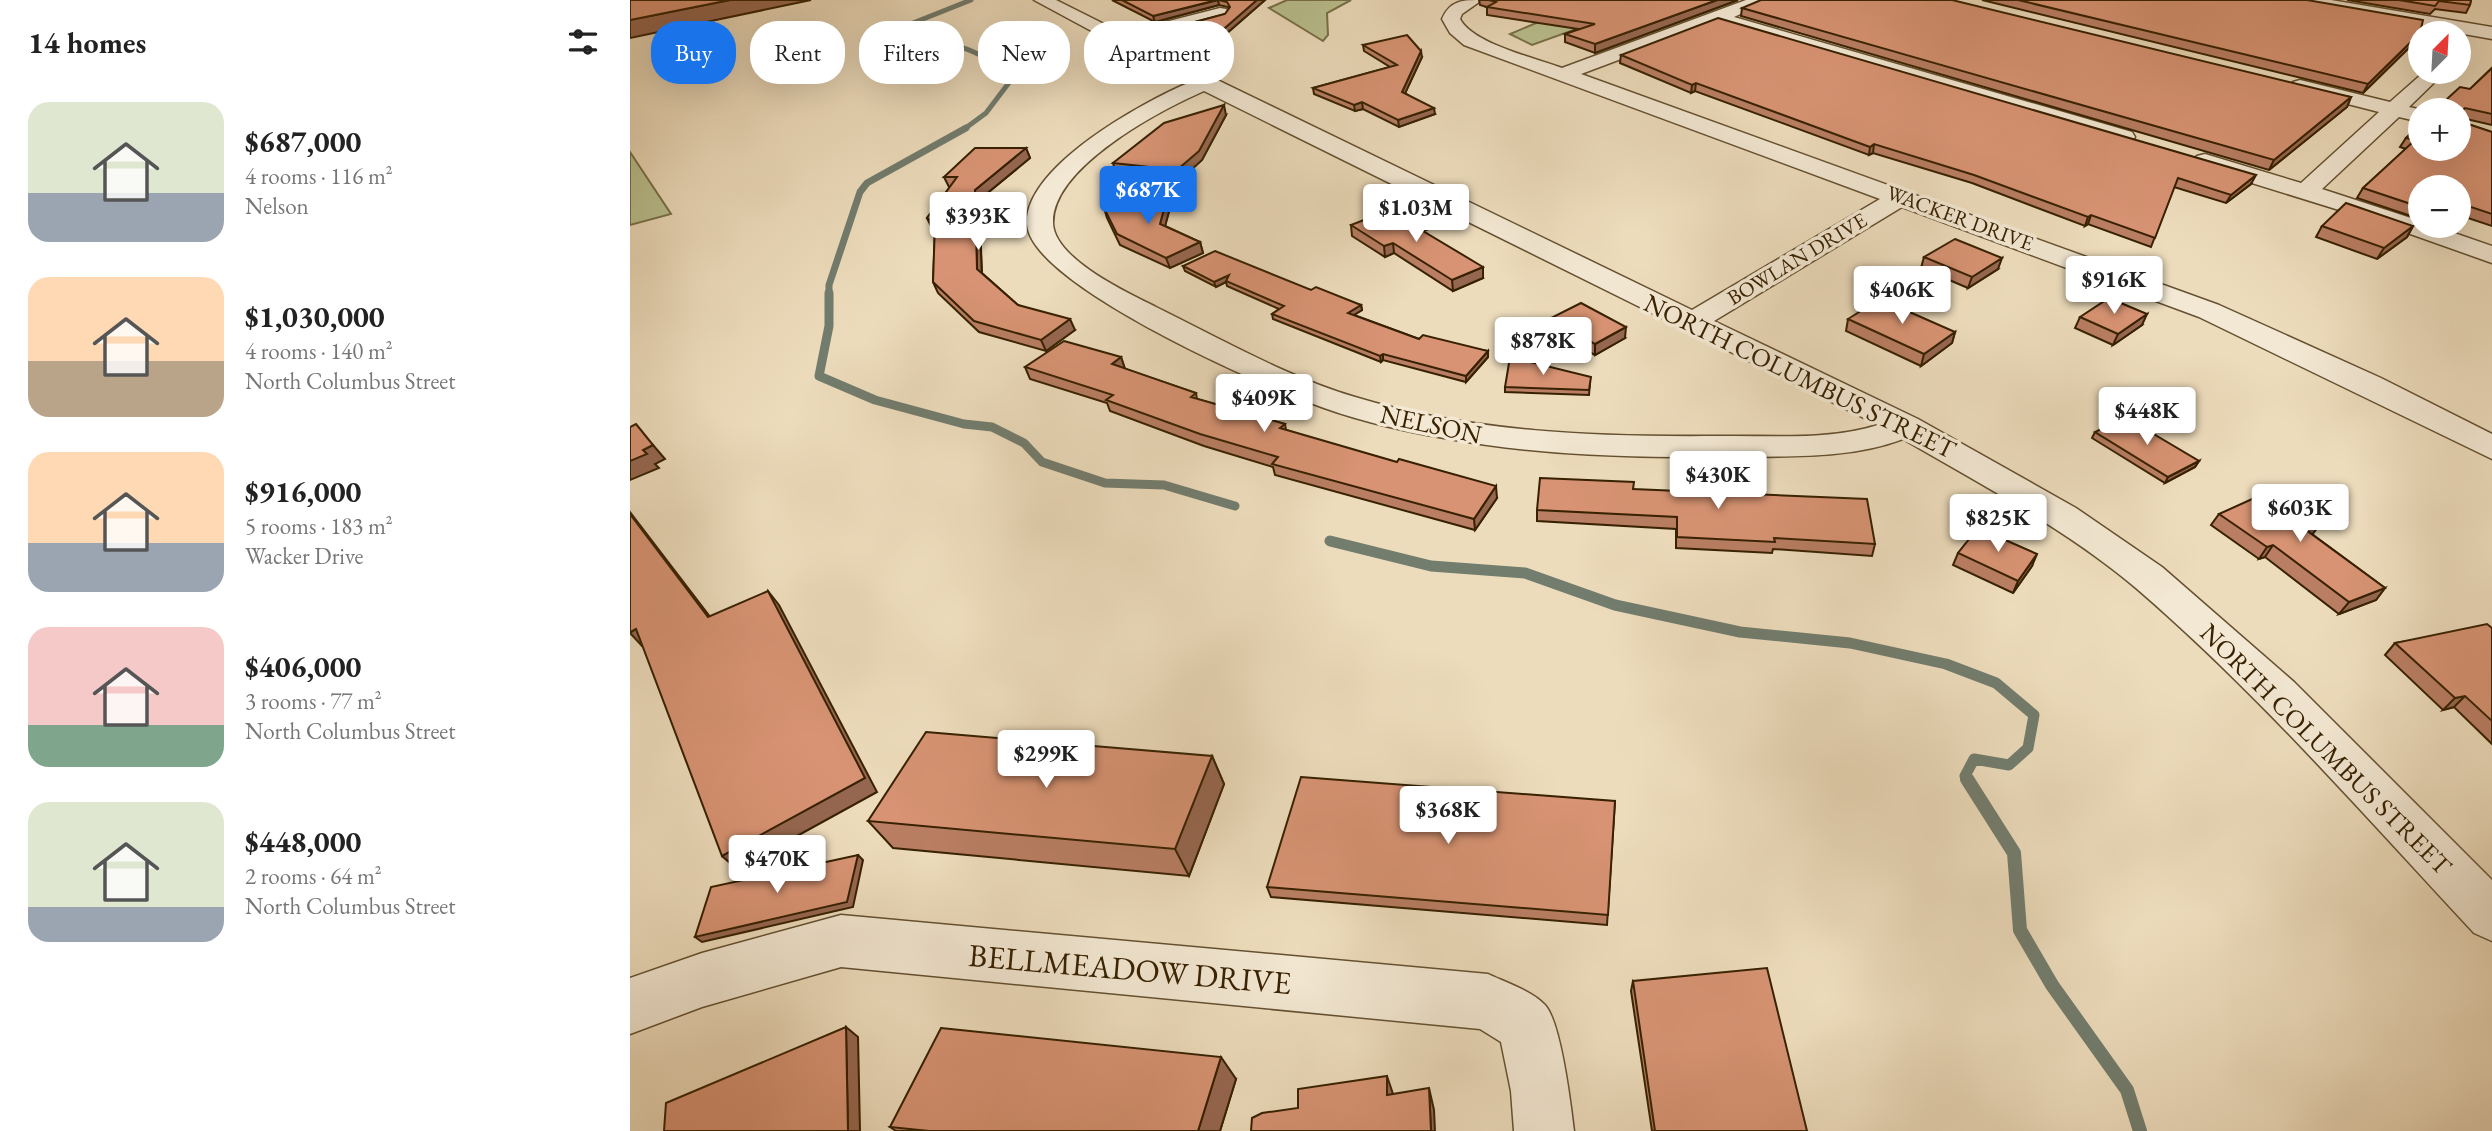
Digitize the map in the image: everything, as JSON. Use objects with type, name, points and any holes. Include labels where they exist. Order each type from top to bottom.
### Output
[{"type":"street","name":"NORTH COLUMBUS STREET","points":[[1044,0],[1086,21]]},
{"type":"street","name":"WACKER DRIVE","points":[[1473,0],[1454,11],[1451,19],[1460,34],[1502,54],[2209,311],[2288,345],[2492,449]]},
{"type":"street","points":[[1561,75],[1762,0]]},
{"type":"street","points":[[2301,0],[2492,33]]},
{"type":"street","points":[[1190,21],[1220,13]]},
{"type":"street","points":[[1716,16],[2138,141]]},
{"type":"street","points":[[2471,49],[2492,39]]},
{"type":"street","points":[[2287,83],[2408,113]]},
{"type":"street","name":"NELSON","points":[[1202,84],[1146,109],[1114,131],[1046,196],[1040,211],[1040,226],[1047,243],[1070,268],[1131,305],[1245,362],[1342,403],[1393,417],[1518,440],[1598,447],[1837,444],[1878,438],[1906,426]]},
{"type":"street","name":"NORTH COLUMBUS STREET","points":[[1206,84],[1906,426],[2063,517],[2169,595],[2279,694],[2492,916]]},
{"type":"street","points":[[2306,191],[2421,84]]},
{"type":"street","points":[[2178,153],[2306,191],[2492,255]]},
{"type":"street","name":"BOWLAN DRIVE","points":[[1692,322],[1901,197]]},
{"type":"street","points":[[2463,433],[2492,414]]},
{"type":"street","name":"BELLMEADOW DRIVE","points":[[630,1006],[702,980],[841,941],[1488,1002],[1526,1025],[1540,1091],[1544,1131]]},
{"type":"green space","points":[[1287,0],[1351,0],[1327,13],[1328,35],[1323,41],[1269,8]]},
{"type":"green space","points":[[1591,0],[1657,0],[1532,45],[1510,34]]},
{"type":"green space","points":[[630,152],[671,214],[630,225]]},
{"type":"building","points":[[630,0],[730,0],[630,20]]},
{"type":"building","points":[[1122,0],[1217,0],[1153,16]]},
{"type":"building","points":[[1219,0],[1257,0],[1233,21],[1199,21],[1225,14],[1230,7],[1227,2]]},
{"type":"building","points":[[1489,0],[1717,0],[1595,44],[1565,34],[1595,24],[1487,7],[1496,2]]},
{"type":"building","points":[[1761,0],[1952,0],[2351,97],[2274,160],[1742,8]]},
{"type":"building","points":[[2018,0],[2307,0],[2423,20],[2408,21],[2408,45],[2368,84]]},
{"type":"building","points":[[2399,0],[2471,0],[2470,5],[2439,1],[2435,6]]},
{"type":"building","points":[[1718,18],[2256,175],[2231,195],[2178,178],[2155,238],[2091,215],[2088,217],[1974,175],[1874,144],[1870,147],[1696,83],[1692,85],[1621,55]]},
{"type":"building","points":[[1407,35],[1421,51],[1402,92],[1434,108],[1398,120],[1362,102],[1354,105],[1313,88],[1397,65],[1363,45]]},
{"type":"building","points":[[2492,68],[2492,114],[2471,109],[2471,98],[2448,98],[2460,87],[2470,89]]},
{"type":"building","points":[[1224,105],[1199,151],[1177,170],[1113,163],[1164,123]]},
{"type":"building","points":[[2471,125],[2492,132],[2492,214],[2471,207],[2471,175],[2408,175],[2408,203],[2363,188],[2408,146],[2408,161],[2471,161]]},
{"type":"building","points":[[975,148],[1026,148],[975,190],[977,269],[1018,305],[1070,319],[1041,340],[974,321],[933,282],[935,223],[927,218],[957,177],[944,177]]},
{"type":"building","points":[[1168,194],[1160,224],[1200,242],[1166,258],[1117,234],[1104,208]]},
{"type":"building","points":[[2346,203],[2408,224],[2408,230],[2384,248],[2322,226]]},
{"type":"building","points":[[1383,207],[1426,230],[1423,231],[1483,267],[1452,280],[1393,243],[1384,246],[1351,225],[1377,215]]},
{"type":"building","points":[[1955,239],[2002,258],[1972,277],[1924,257]]},
{"type":"building","points":[[1215,251],[1311,290],[1316,287],[1361,305],[1348,313],[1419,339],[1423,335],[1488,351],[1466,376],[1383,354],[1380,356],[1272,314],[1284,306],[1226,281],[1229,275],[1214,282],[1183,266]]},
{"type":"building","points":[[2109,298],[2147,314],[2118,334],[2080,317]]},
{"type":"building","points":[[1880,299],[1955,332],[1924,354],[1848,319]]},
{"type":"building","points":[[1581,303],[1626,327],[1595,344],[1551,318]]},
{"type":"building","points":[[1064,341],[1121,357],[1112,364],[1196,393],[1191,397],[1285,424],[1280,428],[1397,462],[1399,459],[1496,486],[1474,519],[1272,464],[1278,457],[1200,434],[1106,400],[1113,395],[1025,367]]},
{"type":"building","points":[[1510,357],[1591,377],[1589,390],[1505,387]]},
{"type":"building","points":[[2125,417],[2199,461],[2168,477],[2095,432]]},
{"type":"building","points":[[636,424],[653,445],[643,450],[647,454],[630,461],[630,427]]},
{"type":"building","points":[[1540,478],[1634,482],[1633,489],[1867,499],[1875,544],[1774,538],[1775,542],[1677,537],[1677,517],[1537,510]]},
{"type":"building","points":[[2270,491],[2320,524],[2306,530],[2385,588],[2349,602],[2273,545],[2267,547],[2219,514]]},
{"type":"building","points":[[630,514],[708,617],[768,591],[865,778],[722,856],[636,629],[630,632]]},
{"type":"building","points":[[1978,528],[2037,554],[2018,581],[1958,553]]},
{"type":"building","points":[[2487,624],[2492,628],[2492,721],[2465,696],[2455,698],[2395,643]]},
{"type":"building","points":[[926,732],[1212,756],[1175,849],[868,821]]},
{"type":"building","points":[[1301,777],[1615,801],[1608,915],[1267,887]]},
{"type":"building","points":[[858,855],[847,902],[695,937],[711,887]]},
{"type":"building","points":[[1767,968],[1807,1131],[1655,1131],[1633,981]]},
{"type":"building","points":[[846,1027],[848,1131],[664,1131],[666,1103]]},
{"type":"building","points":[[941,1028],[1221,1057],[1198,1131],[929,1131],[890,1127]]},
{"type":"building","points":[[1387,1076],[1387,1095],[1429,1088],[1431,1131],[1251,1131],[1252,1118],[1262,1113],[1298,1108],[1298,1089]]},
{"type":"waterway","points":[[965,129],[986,113],[1011,80],[989,60],[960,47],[937,43],[907,44],[909,37],[903,27],[971,0]]},
{"type":"waterway","points":[[965,129],[867,183],[860,192],[829,285],[829,326],[819,376],[875,400],[964,424],[992,427],[1024,443],[1042,462],[1105,483],[1164,485],[1235,506]]},
{"type":"waterway","points":[[1330,541],[1431,566],[1525,573],[1615,605],[1740,632],[1850,643],[1946,664],[1996,683],[2034,715],[2028,748],[2009,765],[1974,759],[1965,776],[1968,781]]},
{"type":"waterway","points":[[1967,779],[2014,853],[2020,930],[2052,985],[2127,1090],[2140,1131]]}]
